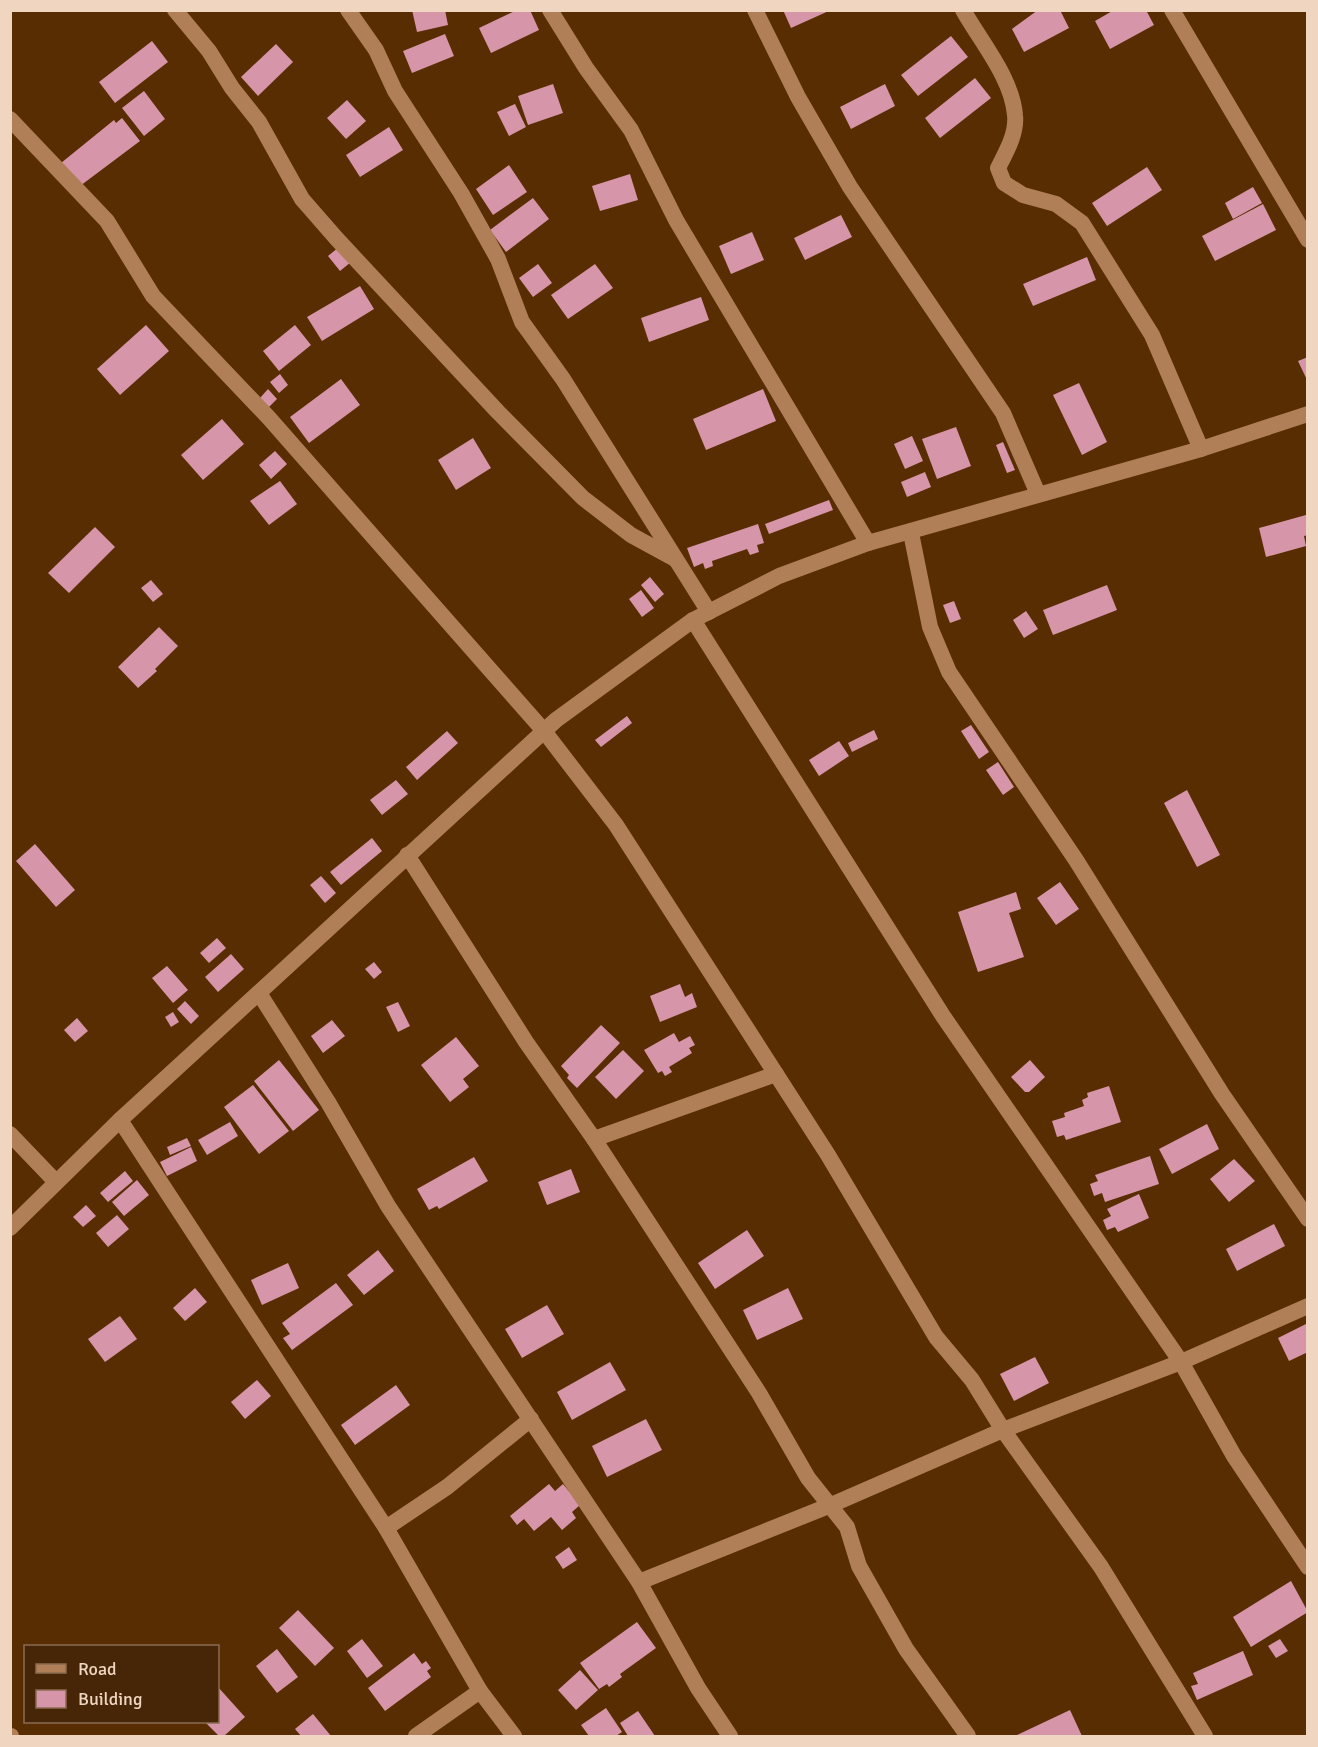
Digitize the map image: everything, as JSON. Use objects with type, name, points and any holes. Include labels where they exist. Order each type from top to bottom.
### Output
[{"type":"street","points":[[175,10],[209,51],[232,88],[259,122],[302,199],[336,238],[498,412],[583,498],[631,535],[675,559]]},
{"type":"street","points":[[348,10],[376,50],[395,91],[461,193],[498,259],[522,322],[563,379],[709,612]]},
{"type":"street","points":[[550,10],[586,68],[631,130],[676,220],[868,543]]},
{"type":"street","points":[[755,10],[798,97],[850,187],[1003,413],[1038,494]]},
{"type":"street","points":[[963,10],[1007,85],[1015,116],[1012,138],[998,168],[1004,183],[1023,195],[1056,204],[1082,223],[1152,335],[1201,449]]},
{"type":"street","points":[[1172,10],[1308,240]]},
{"type":"street","points":[[10,119],[107,221],[153,296],[269,418],[544,731],[622,834],[828,1155],[936,1336],[972,1380],[1003,1430],[1101,1567],[1205,1737]]},
{"type":"street","points":[[10,1228],[120,1120],[544,731],[693,620],[779,576],[868,543],[911,533],[1038,494],[1305,421]]},
{"type":"street","points":[[911,533],[930,627],[949,672],[1076,860],[1222,1094],[1308,1219]]},
{"type":"street","points":[[693,620],[943,1016],[1181,1362],[1234,1456],[1308,1567]]},
{"type":"street","points":[[407,855],[526,1042],[594,1139],[759,1393],[808,1478],[847,1527],[859,1566],[906,1648],[968,1737]]},
{"type":"street","points":[[259,993],[328,1102],[388,1206],[639,1582],[698,1688],[730,1737]]},
{"type":"street","points":[[594,1139],[776,1074]]},
{"type":"street","points":[[120,1120],[386,1528],[480,1691],[514,1737]]},
{"type":"street","points":[[10,1134],[56,1182]]},
{"type":"street","points":[[639,1582],[831,1506],[1003,1430],[1181,1362],[1308,1306]]},
{"type":"street","points":[[386,1528],[447,1487],[531,1419]]},
{"type":"street","points":[[416,1737],[480,1691]]},
{"type":"building","points":[[412,10],[445,10],[448,25],[417,32]]},
{"type":"building","points":[[517,10],[530,10],[539,30],[491,53],[479,28]]},
{"type":"building","points":[[783,10],[831,10],[791,28]]},
{"type":"building","points":[[1038,10],[1060,10],[1069,28],[1024,52],[1012,29]]},
{"type":"building","points":[[1114,10],[1146,10],[1154,25],[1110,49],[1095,21]]},
{"type":"building","points":[[445,34],[454,56],[412,73],[403,51]]},
{"type":"building","points":[[951,36],[968,57],[918,96],[901,75]]},
{"type":"building","points":[[152,41],[168,62],[115,103],[99,82]]},
{"type":"building","points":[[276,44],[293,62],[258,96],[241,77]]},
{"type":"building","points":[[975,78],[991,98],[940,138],[925,118]]},
{"type":"building","points":[[553,84],[563,113],[528,125],[518,96]]},
{"type":"building","points":[[885,84],[895,106],[851,129],[840,107]]},
{"type":"building","points":[[144,91],[165,119],[144,136],[122,108]]},
{"type":"building","points":[[347,100],[366,121],[346,139],[327,118]]},
{"type":"building","points":[[515,104],[526,127],[509,136],[497,112]]},
{"type":"building","points":[[122,118],[140,141],[80,186],[61,163],[114,120],[116,123]]},
{"type":"building","points":[[389,127],[403,150],[360,177],[346,155]]},
{"type":"building","points":[[509,165],[527,192],[493,215],[476,189]]},
{"type":"building","points":[[1147,167],[1162,190],[1107,226],[1092,203]]},
{"type":"building","points":[[630,174],[638,200],[600,211],[592,186]]},
{"type":"building","points":[[1253,187],[1262,203],[1233,219],[1225,203]]},
{"type":"building","points":[[533,198],[549,219],[506,252],[490,230]]},
{"type":"building","points":[[1263,204],[1276,230],[1215,261],[1202,236]]},
{"type":"building","points":[[841,215],[852,237],[805,260],[794,238]]},
{"type":"building","points":[[752,232],[764,260],[731,274],[719,246]]},
{"type":"building","points":[[339,247],[351,262],[340,271],[328,256]]},
{"type":"building","points":[[1087,257],[1096,280],[1033,306],[1023,284]]},
{"type":"building","points":[[538,264],[552,283],[533,297],[519,278]]},
{"type":"building","points":[[595,264],[613,288],[568,319],[551,295]]},
{"type":"building","points":[[360,286],[374,309],[322,341],[307,317]]},
{"type":"building","points":[[701,297],[709,320],[649,342],[641,318]]},
{"type":"building","points":[[146,325],[169,351],[120,395],[97,369]]},
{"type":"building","points":[[295,325],[311,345],[279,371],[263,351]]},
{"type":"building","points":[[1308,357],[1308,382],[1298,361]]},
{"type":"building","points":[[280,374],[288,385],[279,393],[270,382]]},
{"type":"building","points":[[341,379],[360,405],[309,443],[290,417]]},
{"type":"building","points":[[1079,383],[1107,442],[1082,455],[1053,395]]},
{"type":"building","points":[[268,389],[277,399],[269,407],[260,398]]},
{"type":"building","points":[[763,389],[776,421],[706,450],[693,419]]},
{"type":"building","points":[[222,419],[244,444],[203,480],[181,455]]},
{"type":"building","points":[[956,427],[971,466],[937,479],[922,439]]},
{"type":"building","points":[[912,436],[923,461],[905,469],[894,444]]},
{"type":"building","points":[[473,438],[491,468],[456,490],[438,460]]},
{"type":"building","points":[[1003,442],[1015,470],[1007,473],[996,445]]},
{"type":"building","points":[[275,451],[287,464],[271,479],[259,465]]},
{"type":"building","points":[[925,472],[931,487],[907,497],[901,482]]},
{"type":"building","points":[[280,481],[297,504],[269,525],[250,501]]},
{"type":"building","points":[[829,500],[833,510],[769,534],[765,524]]},
{"type":"building","points":[[1306,515],[1308,535],[1304,536],[1306,546],[1266,557],[1259,528]]},
{"type":"building","points":[[758,524],[764,543],[757,545],[759,552],[750,555],[747,549],[712,561],[713,566],[705,569],[703,563],[694,567],[687,548]]},
{"type":"building","points":[[95,527],[115,547],[69,593],[48,573]]},
{"type":"building","points":[[650,577],[664,594],[655,602],[641,585]]},
{"type":"building","points":[[151,580],[163,594],[153,602],[141,588]]},
{"type":"building","points":[[1107,585],[1117,610],[1053,635],[1043,610]]},
{"type":"building","points":[[641,590],[654,608],[642,617],[629,599]]},
{"type":"building","points":[[954,601],[961,619],[950,623],[943,605]]},
{"type":"building","points":[[1026,611],[1038,629],[1024,638],[1013,620]]},
{"type":"building","points":[[159,627],[178,646],[155,669],[157,671],[138,688],[118,667]]},
{"type":"building","points":[[627,716],[632,723],[601,747],[595,740]]},
{"type":"building","points":[[971,725],[989,752],[979,759],[961,731]]},
{"type":"building","points":[[874,730],[878,739],[852,752],[848,743]]},
{"type":"building","points":[[447,731],[458,743],[417,780],[406,767]]},
{"type":"building","points":[[839,741],[849,756],[819,776],[809,760]]},
{"type":"building","points":[[998,762],[1014,787],[1003,795],[986,770]]},
{"type":"building","points":[[396,780],[408,794],[382,815],[370,800]]},
{"type":"building","points":[[1187,790],[1220,855],[1197,867],[1164,803]]},
{"type":"building","points":[[372,838],[382,851],[341,885],[330,872]]},
{"type":"building","points":[[35,844],[75,890],[56,907],[16,861]]},
{"type":"building","points":[[321,876],[336,893],[325,903],[310,885]]},
{"type":"building","points":[[1060,882],[1079,909],[1056,925],[1037,898]]},
{"type":"building","points":[[1016,892],[1021,909],[1009,913],[1024,957],[978,972],[958,912]]},
{"type":"building","points":[[217,938],[226,948],[209,963],[200,953]]},
{"type":"building","points":[[231,954],[244,969],[218,992],[205,977]]},
{"type":"building","points":[[374,962],[382,972],[374,979],[365,969]]},
{"type":"building","points":[[167,966],[188,990],[173,1003],[152,978]]},
{"type":"building","points":[[680,984],[685,997],[692,993],[697,1007],[660,1022],[650,996]]},
{"type":"building","points":[[185,1001],[199,1016],[191,1024],[177,1009]]},
{"type":"building","points":[[398,1002],[410,1026],[398,1032],[386,1007]]},
{"type":"building","points":[[173,1012],[179,1022],[171,1027],[165,1017]]},
{"type":"building","points":[[77,1018],[88,1031],[75,1042],[64,1030]]},
{"type":"building","points":[[332,1020],[345,1036],[323,1053],[311,1036]]},
{"type":"building","points":[[601,1025],[620,1043],[577,1088],[567,1078],[569,1075],[561,1066]]},
{"type":"building","points":[[674,1033],[679,1042],[690,1036],[695,1045],[689,1048],[692,1053],[669,1067],[672,1072],[665,1076],[662,1071],[658,1073],[644,1050]]},
{"type":"building","points":[[456,1037],[479,1066],[463,1079],[469,1087],[450,1102],[421,1065]]},
{"type":"building","points":[[623,1050],[644,1071],[616,1099],[595,1077]]},
{"type":"building","points":[[279,1060],[319,1110],[293,1131],[254,1081]]},
{"type":"building","points":[[1030,1060],[1045,1077],[1029,1092],[1025,1092],[1011,1077]]},
{"type":"building","points":[[253,1085],[289,1131],[259,1154],[224,1107]]},
{"type":"building","points":[[1109,1086],[1121,1122],[1066,1140],[1064,1135],[1057,1137],[1052,1121],[1065,1117],[1064,1113],[1084,1106],[1082,1100],[1088,1097],[1087,1093]]},
{"type":"building","points":[[230,1122],[238,1136],[207,1155],[198,1140]]},
{"type":"building","points":[[1207,1124],[1219,1149],[1172,1174],[1159,1149]]},
{"type":"building","points":[[187,1138],[191,1146],[170,1155],[167,1147]]},
{"type":"building","points":[[191,1147],[197,1161],[167,1176],[160,1162]]},
{"type":"building","points":[[1150,1156],[1159,1184],[1105,1202],[1102,1193],[1094,1196],[1090,1184],[1098,1181],[1095,1175]]},
{"type":"building","points":[[474,1157],[488,1181],[439,1209],[437,1206],[429,1210],[417,1189]]},
{"type":"building","points":[[1234,1159],[1255,1181],[1229,1202],[1210,1179]]},
{"type":"building","points":[[571,1169],[580,1192],[547,1205],[538,1182]]},
{"type":"building","points":[[125,1171],[133,1181],[108,1202],[100,1193]]},
{"type":"building","points":[[137,1180],[149,1195],[124,1216],[112,1202]]},
{"type":"building","points":[[1139,1194],[1149,1218],[1118,1232],[1115,1227],[1107,1230],[1103,1220],[1111,1216],[1107,1209]]},
{"type":"building","points":[[86,1205],[96,1216],[83,1227],[73,1217]]},
{"type":"building","points":[[117,1215],[129,1229],[108,1247],[96,1233]]},
{"type":"building","points":[[1274,1224],[1285,1246],[1237,1271],[1226,1249]]},
{"type":"building","points":[[747,1230],[764,1256],[715,1289],[698,1263]]},
{"type":"building","points":[[378,1250],[394,1271],[364,1295],[347,1275]]},
{"type":"building","points":[[288,1263],[299,1288],[262,1305],[251,1280]]},
{"type":"building","points":[[336,1283],[353,1305],[292,1350],[283,1338],[290,1334],[282,1323]]},
{"type":"building","points":[[195,1288],[207,1302],[185,1321],[173,1308]]},
{"type":"building","points":[[788,1288],[803,1319],[757,1340],[743,1310]]},
{"type":"building","points":[[547,1305],[564,1334],[522,1358],[505,1329]]},
{"type":"building","points":[[120,1316],[137,1339],[105,1362],[88,1339]]},
{"type":"building","points":[[1308,1323],[1308,1352],[1289,1361],[1278,1338]]},
{"type":"building","points":[[1035,1357],[1049,1383],[1014,1401],[1000,1374]]},
{"type":"building","points":[[610,1362],[626,1390],[572,1420],[557,1392]]},
{"type":"building","points":[[257,1380],[271,1396],[245,1419],[231,1402]]},
{"type":"building","points":[[396,1385],[410,1405],[355,1445],[341,1425]]},
{"type":"building","points":[[646,1419],[662,1450],[607,1477],[592,1446]]},
{"type":"building","points":[[549,1484],[555,1491],[563,1484],[580,1505],[572,1512],[576,1518],[562,1530],[551,1517],[534,1531],[524,1519],[517,1525],[510,1516]]},
{"type":"building","points":[[569,1547],[577,1560],[563,1569],[555,1557]]},
{"type":"building","points":[[1291,1581],[1308,1612],[1251,1647],[1233,1617]]},
{"type":"building","points":[[298,1610],[334,1648],[315,1666],[279,1628]]},
{"type":"building","points":[[637,1622],[656,1648],[620,1674],[622,1677],[609,1687],[607,1684],[599,1689],[580,1663]]},
{"type":"building","points":[[362,1639],[383,1666],[367,1678],[347,1651]]},
{"type":"building","points":[[1280,1639],[1288,1651],[1276,1658],[1268,1646]]},
{"type":"building","points":[[277,1649],[298,1677],[277,1693],[256,1666]]},
{"type":"building","points":[[1243,1651],[1253,1675],[1197,1700],[1191,1686],[1198,1684],[1193,1673]]},
{"type":"building","points":[[414,1653],[422,1664],[426,1661],[431,1668],[427,1671],[431,1677],[385,1711],[368,1688]]},
{"type":"building","points":[[580,1670],[598,1690],[576,1710],[558,1690]]},
{"type":"building","points":[[219,1688],[245,1717],[224,1736],[219,1736],[206,1723],[219,1723]]},
{"type":"building","points":[[606,1708],[622,1732],[616,1736],[589,1736],[581,1725]]},
{"type":"building","points":[[1070,1710],[1082,1736],[1015,1736]]},
{"type":"building","points":[[638,1711],[655,1736],[628,1736],[620,1723]]},
{"type":"building","points":[[313,1714],[331,1736],[301,1736],[295,1729]]}]
